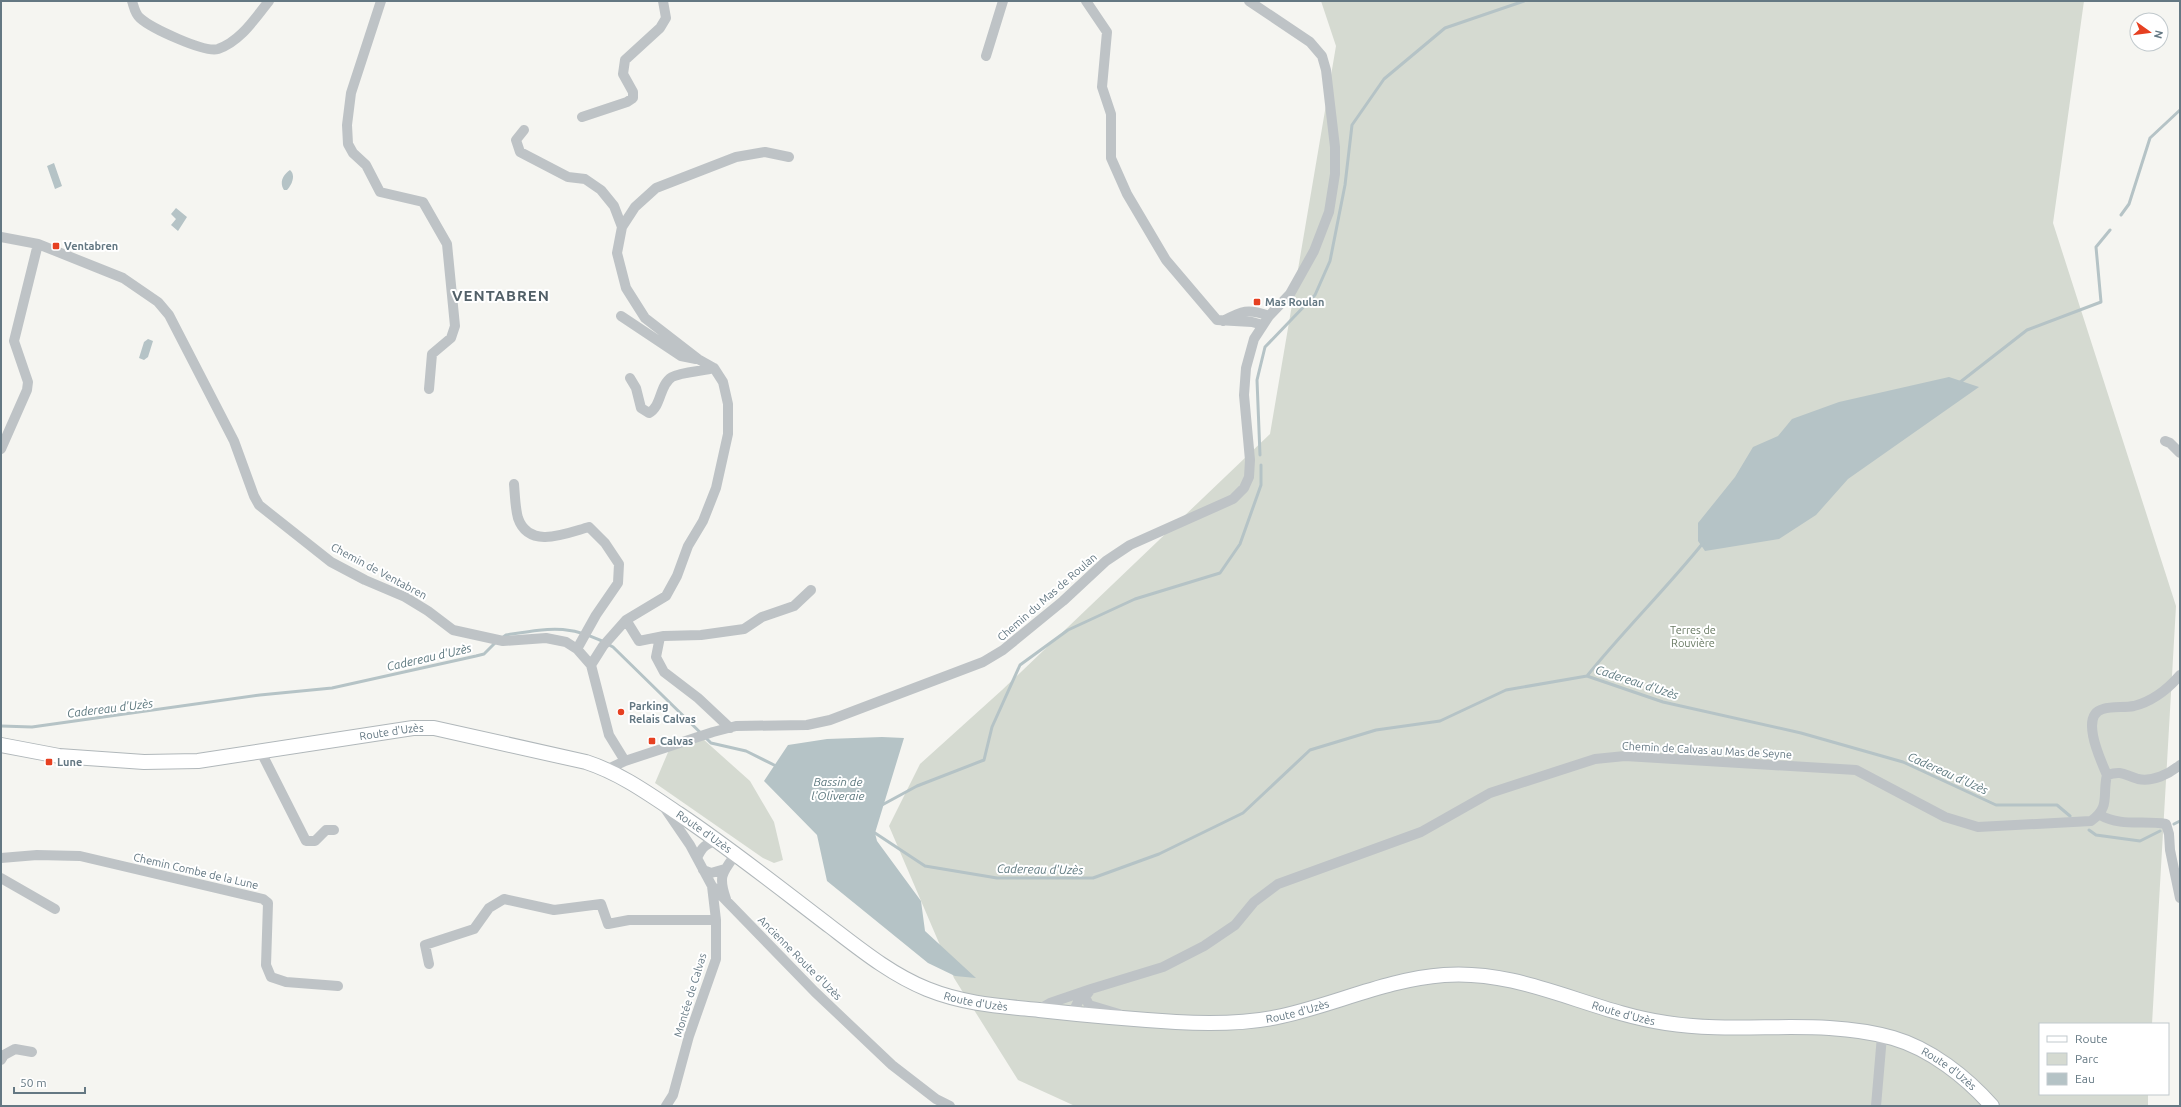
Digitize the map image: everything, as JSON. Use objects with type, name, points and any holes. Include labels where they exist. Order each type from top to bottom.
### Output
[{"type":"main road","name":"Route d'Uzès","points":[[1,745],[59,756],[144,762],[198,761],[414,728],[434,728],[586,762],[608,769],[660,801],[718,841],[876,961],[925,988],[971,1003],[1069,1014],[1136,1019],[1180,1022],[1238,1022],[1280,1016],[1405,981],[1440,975],[1476,973],[1506,978],[1537,986],[1630,1016],[1662,1023],[1721,1028],[1831,1028],[1897,1039],[1928,1053],[1955,1071],[1980,1092],[1992,1106]]},
{"type":"street","points":[[132,1],[138,17],[147,23],[194,45],[210,50],[219,48],[240,36],[269,1]]},
{"type":"street","points":[[381,1],[351,93],[348,144],[353,153],[366,165],[380,192],[423,202],[447,244],[455,326],[451,338],[432,354],[429,389]]},
{"type":"street","points":[[582,117],[627,102],[633,98],[633,92],[623,74],[625,60],[660,28],[666,18],[663,1]]},
{"type":"street","points":[[986,56],[1003,1]]},
{"type":"street","points":[[1086,1],[1107,32],[1102,87],[1111,114],[1113,131],[1111,158],[1127,194],[1166,260],[1217,320],[1252,322],[1263,325]]},
{"type":"street","name":"Chemin du Mas de Roulan","points":[[608,769],[625,761],[730,728],[807,725],[830,720],[983,662],[1003,650],[1021,636],[1063,601],[1106,561],[1130,545],[1233,499],[1244,488],[1249,477],[1250,460],[1244,395],[1246,368],[1254,339],[1269,316],[1290,294],[1317,245],[1329,212],[1335,174],[1335,147],[1330,120],[1326,70],[1322,56],[1310,42],[1249,1]]},
{"type":"street","points":[[524,130],[516,140],[520,152],[568,176],[585,178],[601,190],[614,206],[622,226]]},
{"type":"street","points":[[591,665],[605,643],[626,620],[666,596],[688,546],[703,521],[716,488],[728,434],[728,404],[723,382],[714,368],[698,359],[645,318],[626,288],[617,254],[622,226],[634,207],[656,188],[736,157],[765,152],[789,157]]},
{"type":"street","name":"Chemin de Ventabren","points":[[1,237],[38,244],[123,278],[162,306],[169,315],[224,421],[244,464],[254,496],[266,512],[331,562],[365,580],[405,598],[428,611],[453,630],[498,640],[546,638],[566,642],[577,649],[591,665],[609,735],[625,761]]},
{"type":"street","points":[[1,449],[27,390],[28,382],[14,341],[38,244]]},
{"type":"street","points":[[1222,321],[1242,311],[1255,311],[1269,316]]},
{"type":"street","points":[[621,316],[681,356],[698,359]]},
{"type":"street","points":[[630,378],[636,388],[641,408],[649,413],[654,410],[665,385],[672,377],[714,368]]},
{"type":"street","points":[[2164,441],[2170,443],[2180,453]]},
{"type":"street","points":[[514,484],[519,518],[527,532],[545,538],[589,527],[605,543],[618,564],[618,583],[577,649]]},
{"type":"street","points":[[626,620],[639,641],[701,635],[744,628],[762,617],[794,606],[811,590]]},
{"type":"street","points":[[660,638],[656,658],[664,672],[698,698],[730,728]]},
{"type":"street","points":[[2180,675],[2163,692],[2148,701],[2134,706],[2102,709],[2094,716],[2091,727],[2099,757],[2107,775],[2104,786],[2106,800],[2100,815],[2109,820],[2119,822],[2166,824],[2180,898]]},
{"type":"street","points":[[261,752],[306,841],[315,841],[326,830],[334,830]]},
{"type":"street","name":"Chemin de Calvas au Mas de Seyne","points":[[1038,1010],[1050,1003],[1073,995],[1163,967],[1204,946],[1235,925],[1254,902],[1278,884],[1421,832],[1490,793],[1595,759],[1625,756],[1856,770],[1946,817],[1978,827],[2080,823],[2091,821],[2100,815]]},
{"type":"street","points":[[2107,775],[2119,772],[2139,779],[2151,779],[2164,776],[2180,765]]},
{"type":"street","name":"Ancienne Route d'Uzès","points":[[660,801],[697,858],[712,886],[726,901],[892,1065],[935,1102],[950,1106]]},
{"type":"street","points":[[697,858],[702,847],[718,841]]},
{"type":"street","points":[[726,901],[720,883],[725,869],[736,854]]},
{"type":"street","name":"Chemin Combe de la Lune","points":[[1,858],[37,855],[80,856],[263,899],[268,903],[266,965],[271,977],[286,982],[338,986]]},
{"type":"street","points":[[703,870],[711,873],[725,869]]},
{"type":"street","points":[[1,878],[55,909]]},
{"type":"street","name":"Montée de Calvas","points":[[666,1106],[673,1095],[689,1036],[716,959],[716,920],[712,886]]},
{"type":"street","points":[[429,964],[425,945],[474,929],[489,908],[504,899],[554,910],[601,904],[608,924],[629,920],[716,920]]},
{"type":"street","points":[[1091,989],[1086,997],[1089,1005],[1136,1019]]},
{"type":"street","name":"Chemin de Calvas au Mas de Seyne","points":[[1069,1014],[1080,998],[1091,989]]},
{"type":"street","points":[[1069,1014],[1066,1005],[1073,995]]},
{"type":"street","points":[[1876,1106],[1882,1036]]},
{"type":"street","points":[[1,1060],[4,1055],[15,1049],[32,1052]]},
{"type":"green space","name":"Terres de Rouvière","points":[[1321,1],[2084,1],[2053,223],[2176,606],[2152,1023],[2039,1023],[2039,1095],[2148,1095],[2148,1106],[1075,1106],[1018,1080],[954,978],[889,826],[920,764],[1002,690],[1270,434],[1336,46]]},
{"type":"green space","points":[[703,739],[750,781],[774,822],[783,860],[774,863],[763,858],[655,783],[669,750]]},
{"type":"water","points":[[54,163],[62,186],[55,189],[47,166]]},
{"type":"water","points":[[290,170],[293,175],[293,180],[289,188],[284,190],[282,179]]},
{"type":"water","points":[[176,208],[187,217],[178,231],[171,225],[176,219],[171,214]]},
{"type":"water","points":[[148,339],[153,341],[148,357],[144,360],[139,358],[144,342]]},
{"type":"water","points":[[1949,377],[1979,387],[1848,479],[1816,515],[1779,539],[1705,551],[1698,541],[1698,523],[1735,477],[1753,447],[1778,436],[1792,419],[1839,402]]},
{"type":"water","name":"Bassin de l'Oliveraie","points":[[882,737],[904,738],[875,833],[877,841],[921,901],[925,931],[976,978],[955,976],[928,963],[827,881],[817,835],[764,781],[788,745],[827,739]]},
{"type":"waterway","points":[[1260,455],[1257,380],[1265,347],[1315,295],[1330,261],[1345,185],[1352,125],[1384,79],[1445,28],[1524,1]]},
{"type":"waterway","points":[[2121,215],[2129,204],[2150,138],[2180,110]]},
{"type":"waterway","points":[[1959,383],[2027,330],[2101,302],[2096,247],[2110,230]]},
{"type":"waterway","points":[[882,805],[917,786],[984,760],[992,727],[1020,665],[1068,630],[1135,599],[1220,573],[1240,544],[1261,485],[1261,465]]},
{"type":"waterway","points":[[1587,676],[1703,543]]},
{"type":"waterway","name":"Cadereau d'Uzès","points":[[502,638],[506,635],[548,629],[561,629],[585,634],[598,639],[613,647],[711,743],[746,751],[778,767]]},
{"type":"waterway","name":"Cadereau d'Uzès","points":[[1,726],[32,727],[260,695],[332,688],[484,654],[496,642]]},
{"type":"waterway","name":"Cadereau d'Uzès","points":[[872,831],[925,866],[997,878],[1093,878],[1159,854],[1243,813],[1310,750],[1376,730],[1440,721],[1506,690],[1587,676],[1663,702],[1801,733],[1903,762],[1996,805],[2057,805],[2070,816]]},
{"type":"waterway","name":"Cadereau d'Uzès","points":[[2174,824],[2180,821]]},
{"type":"waterway","name":"Cadereau d'Uzès","points":[[2089,830],[2096,835],[2140,841],[2160,831]]},
{"type":"place","name":"Ventabren","points":[[56,246]]},
{"type":"place","name":"Mas Roulan","points":[[1257,302]]},
{"type":"place","name":"Parking Relais Calvas","points":[[621,712]]},
{"type":"place","name":"Calvas","points":[[652,741]]},
{"type":"place","name":"Lune","points":[[49,762]]},
{"type":"district","name":"VENTABREN","points":[[501,295]]}]
